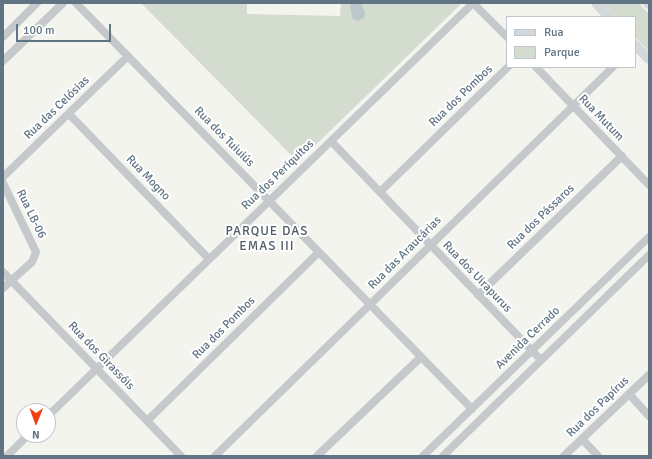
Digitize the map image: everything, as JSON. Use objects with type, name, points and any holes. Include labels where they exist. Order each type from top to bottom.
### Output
[{"type":"main road","points":[[596,3],[608,16]]},
{"type":"main road","points":[[636,46],[649,60]]},
{"type":"street","points":[[3,37],[37,3]]},
{"type":"street","points":[[3,61],[63,3]]},
{"type":"street","name":"Rua dos Tuiuiús","points":[[76,3],[472,409]]},
{"type":"street","points":[[473,3],[506,36]]},
{"type":"street","name":"Rua dos Periquitos","points":[[56,408],[473,3]]},
{"type":"street","name":"Rua das Celósias","points":[[3,177],[128,56]]},
{"type":"street","name":"Rua dos Pombos","points":[[380,192],[507,68]]},
{"type":"street","name":"Rua Mutum","points":[[537,68],[649,185]]},
{"type":"street","name":"Rua das Araucárias","points":[[215,456],[370,305],[429,245],[612,68]]},
{"type":"street","name":"Rua Mogno","points":[[69,114],[209,259]]},
{"type":"street","name":"Rua dos Uirapurus","points":[[331,141],[429,245],[541,360]]},
{"type":"street","name":"Rua dos Pássaros","points":[[478,295],[622,156]]},
{"type":"street","name":"Rua LB-06","points":[[3,183],[35,248],[35,256],[32,262],[11,280]]},
{"type":"street","name":"Avenida Cerrado","points":[[423,456],[649,236]]},
{"type":"street","name":"Rua dos Pombos","points":[[147,421],[319,252]]},
{"type":"street","name":"Avenida Cerrado","points":[[443,456],[649,255]]},
{"type":"street","name":"Rua dos Girassóis","points":[[3,272],[181,456]]},
{"type":"street","points":[[3,288],[11,280]]},
{"type":"street","points":[[317,456],[421,357]]},
{"type":"street","name":"Rua dos Papírus","points":[[564,456],[649,375]]},
{"type":"street","points":[[629,394],[649,416]]},
{"type":"street","points":[[582,439],[598,456]]},
{"type":"street","points":[[7,456],[20,443]]},
{"type":"green space","points":[[141,3],[247,3],[247,14],[340,16],[341,3],[462,3],[298,162]]},
{"type":"green space","points":[[603,3],[639,3],[649,14],[649,51],[636,38],[636,16],[615,16]]},
{"type":"shaded area","points":[[350,3],[361,3],[365,12],[364,18],[358,21],[352,18]]},
{"type":"district","name":"PARQUE DAS EMAS III","points":[[267,240]]}]
